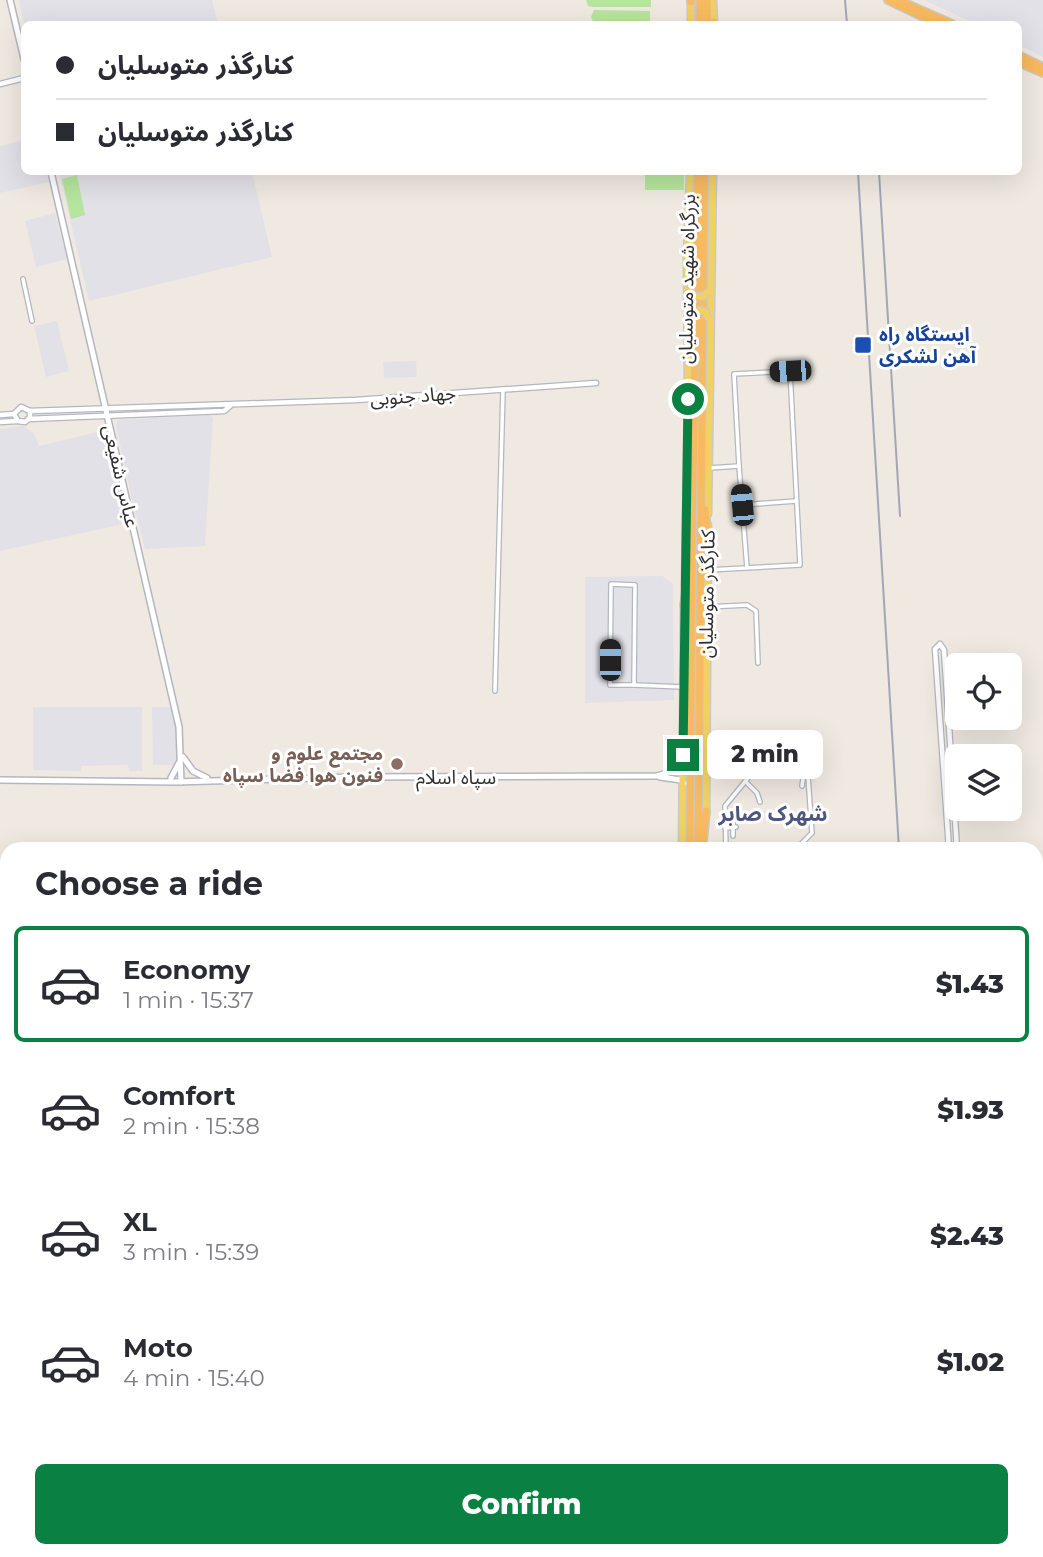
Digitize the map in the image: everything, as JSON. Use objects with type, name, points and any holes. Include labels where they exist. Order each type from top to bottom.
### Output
[{"type":"highway","points":[[700,0],[700,21]]},
{"type":"highway","points":[[707,0],[711,21]]},
{"type":"highway","points":[[879,0],[914,13]]},
{"type":"highway","points":[[888,0],[931,21]]},
{"type":"highway","points":[[898,0],[946,21]]},
{"type":"highway","points":[[905,0],[927,13]]},
{"type":"highway","points":[[1022,57],[1043,67]]},
{"type":"highway","points":[[1022,64],[1043,73]]},
{"type":"highway","name":"بزرگراه شهید متوسلیان","points":[[690,842],[698,175]]},
{"type":"highway","name":"بزرگراه شهید متوسلیان","points":[[702,842],[704,175]]},
{"type":"highway","points":[[702,478],[708,530]]},
{"type":"highway","points":[[684,607],[692,538]]},
{"type":"highway","points":[[703,842],[706,811]]},
{"type":"main road","points":[[12,0],[21,34]]},
{"type":"main road","points":[[12,0],[21,45]]},
{"type":"main road","points":[[712,21],[713,0]]},
{"type":"main road","points":[[691,1],[691,21]]},
{"type":"main road","name":"عباس شفیعی","points":[[53,175],[181,727],[182,780]]},
{"type":"main road","name":"کنارگذر متوسلیان","points":[[682,842],[690,175]]},
{"type":"main road","name":"کنارگذر متوسلیان","points":[[706,811],[713,175]]},
{"type":"main road","points":[[690,210],[691,291],[695,296],[704,296],[708,292],[713,184]]},
{"type":"main road","points":[[688,399],[690,320],[692,312],[700,310],[706,312],[708,318],[710,438]]},
{"type":"main road","points":[[657,776],[674,771],[683,755]]},
{"type":"main road","points":[[171,778],[182,757],[193,771],[207,778]]},
{"type":"main road","name":"سپاه اسلام","points":[[0,780],[657,776],[678,779],[684,783]]},
{"type":"main road","name":"سپاه اسلام","points":[[147,780],[220,780]]},
{"type":"street","points":[[0,84],[21,79]]},
{"type":"street","points":[[23,279],[32,321]]},
{"type":"street","points":[[708,570],[747,568],[800,565],[790,371],[734,374],[747,568]]},
{"type":"street","name":"جهاد جنوبی","points":[[30,411],[224,411],[231,406],[596,383]]},
{"type":"street","points":[[495,691],[503,390]]},
{"type":"street","points":[[0,415],[14,414],[21,407],[30,411],[25,422],[0,422]]},
{"type":"street","name":"جهاد جنوبی","points":[[28,419],[108,412]]},
{"type":"street","points":[[14,414],[18,421]]},
{"type":"street","points":[[709,468],[739,466]]},
{"type":"street","points":[[742,505],[797,501]]},
{"type":"street","points":[[634,685],[635,585],[611,584],[610,685],[683,687]]},
{"type":"street","points":[[707,607],[747,606],[756,611],[758,663]]},
{"type":"street","points":[[949,842],[935,649],[940,644],[944,650],[957,842]]},
{"type":"street","points":[[941,736],[950,734]]},
{"type":"street","points":[[726,842],[725,806],[770,751],[780,745],[806,748],[802,786]]},
{"type":"street","points":[[770,751],[782,757],[787,776]]},
{"type":"street","points":[[803,842],[812,833],[805,763]]},
{"type":"street","points":[[745,781],[757,793],[760,802]]},
{"type":"street","points":[[733,821],[733,836]]},
{"type":"street","points":[[725,828],[734,827]]},
{"type":"shaded area","points":[[19,0],[212,0],[217,21],[23,21]]},
{"type":"shaded area","points":[[924,0],[1043,0],[1043,57],[1022,46],[1022,21],[970,21]]},
{"type":"shaded area","points":[[21,141],[21,175],[48,175],[49,182],[0,193],[0,146]]},
{"type":"shaded area","points":[[60,175],[253,175],[272,257],[89,301]]},
{"type":"shaded area","points":[[55,213],[67,259],[36,267],[25,221]]},
{"type":"shaded area","points":[[57,321],[69,371],[46,377],[34,326]]},
{"type":"shaded area","points":[[416,361],[417,377],[384,378],[383,362]]},
{"type":"shaded area","points":[[210,415],[213,418],[205,546],[145,549],[116,426],[117,420]]},
{"type":"shaded area","points":[[24,426],[34,434],[39,446],[107,430],[128,523],[0,551],[0,429]]},
{"type":"shaded area","points":[[662,576],[673,584],[674,700],[585,703],[585,577]]},
{"type":"shaded area","points":[[33,707],[142,707],[142,771],[129,771],[128,765],[81,766],[81,771],[33,770]]},
{"type":"shaded area","points":[[152,707],[172,707],[176,726],[176,765],[153,765]]},
{"type":"green space","points":[[586,0],[651,0],[651,7],[592,7],[588,6]]},
{"type":"green space","points":[[594,10],[650,11],[650,21],[593,21],[591,17]]},
{"type":"green space","points":[[77,175],[85,215],[71,219],[62,179]]},
{"type":"green space","points":[[645,175],[684,175],[684,190],[645,190]]},
{"type":"railway","points":[[845,0],[847,21]]},
{"type":"railway","points":[[858,175],[899,842]]},
{"type":"railway","points":[[879,175],[900,516]]},
{"type":"place","name":"ایستگاه راه آهن لشکری","points":[[863,345]]},
{"type":"place","name":"مجتمع علوم و فنون هوا فضا سپاه","points":[[397,764]]},
{"type":"district","name":"شهرک صابر","points":[[773,813]]},
{"type":"route","points":[[683,755],[688,399]]}]
